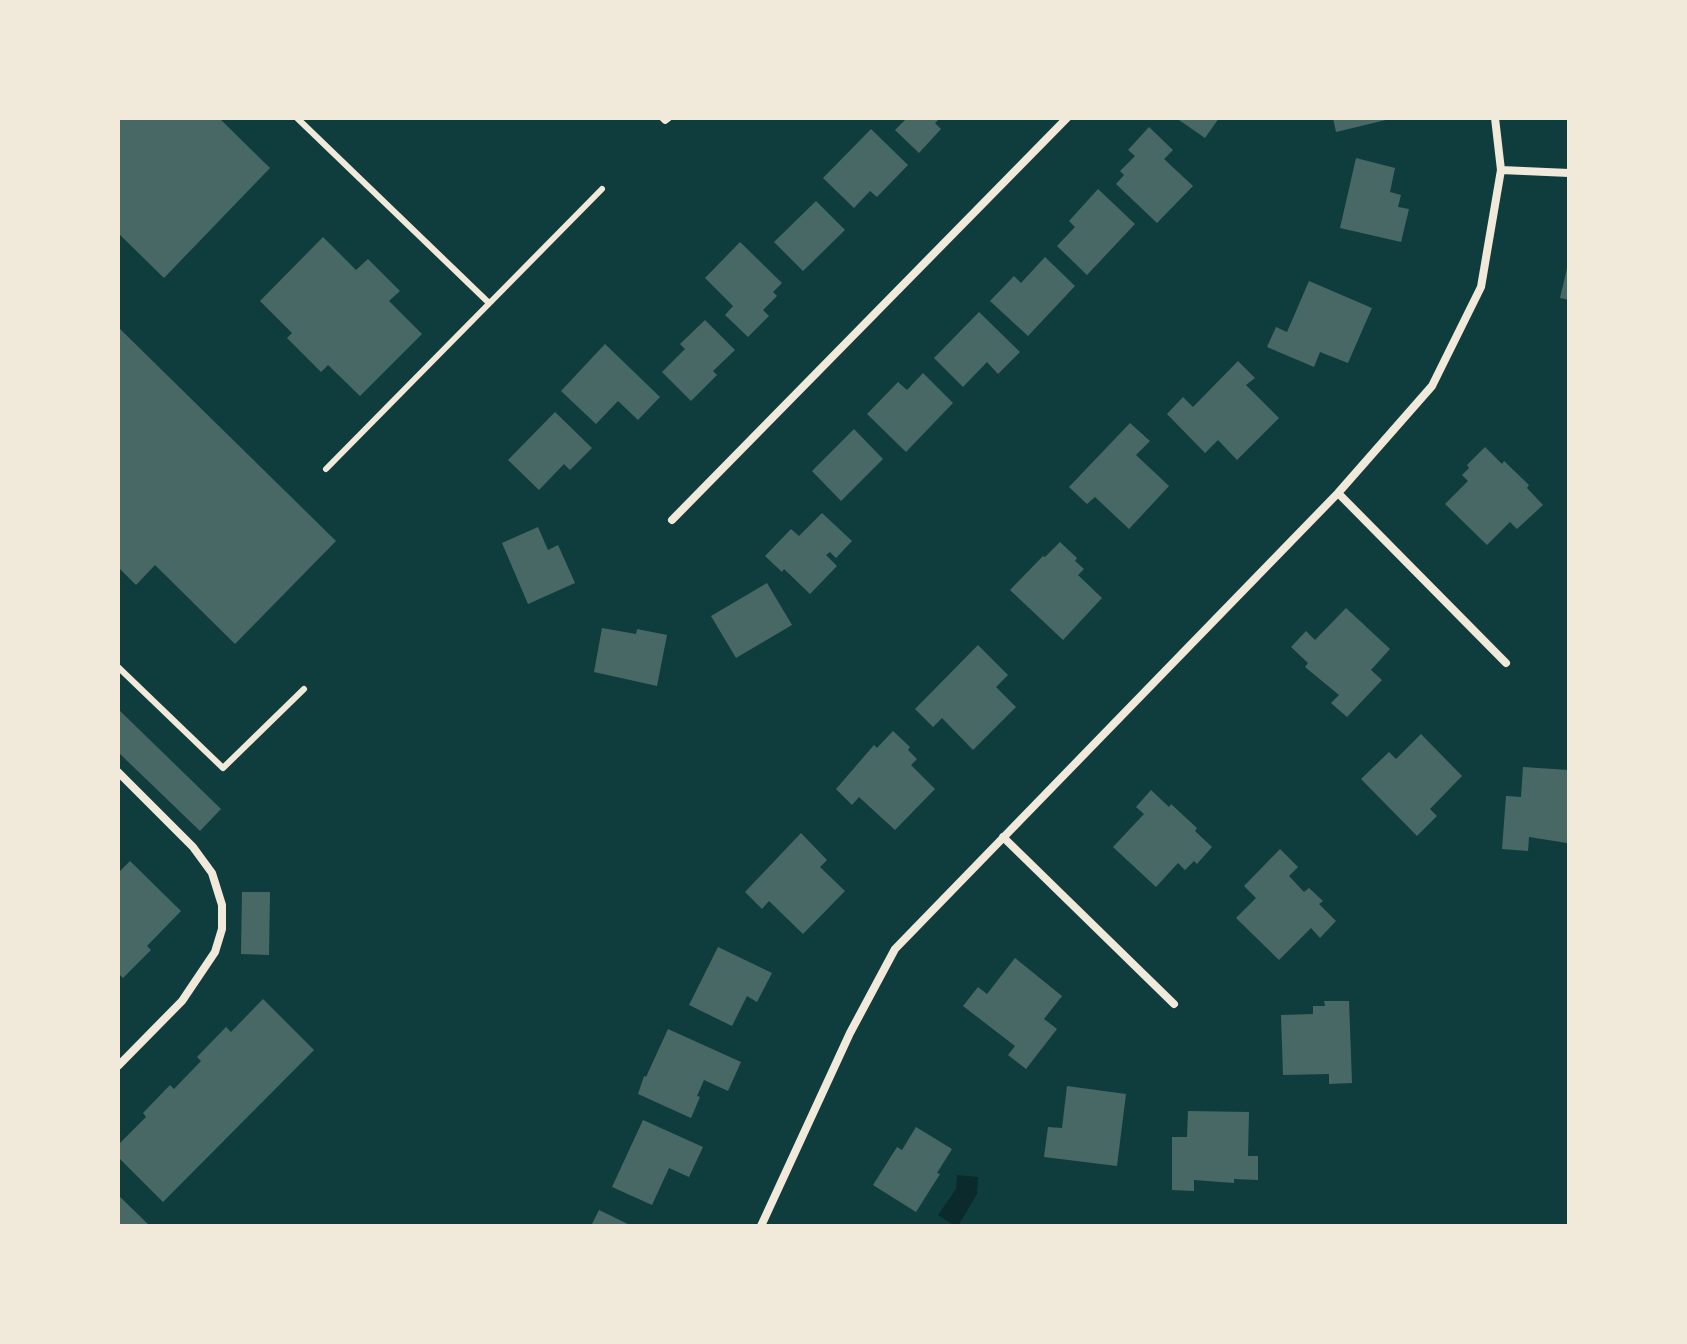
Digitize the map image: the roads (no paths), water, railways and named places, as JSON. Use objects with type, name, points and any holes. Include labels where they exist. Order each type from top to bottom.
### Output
[{"type":"street","points":[[672,520],[1067,118]]},
{"type":"street","points":[[761,1226],[850,1033],[895,949],[1338,493],[1432,386],[1481,287],[1501,170],[1495,118]]},
{"type":"street","points":[[1501,170],[1569,173]]},
{"type":"street","points":[[1338,493],[1506,663]]},
{"type":"street","points":[[118,772],[193,847],[212,873],[222,905],[222,929],[215,952],[182,1001],[118,1066]]},
{"type":"street","points":[[1003,837],[1174,1004]]},
{"type":"lane","points":[[297,118],[489,303]]},
{"type":"lane","points":[[662,118],[665,121],[669,118]]},
{"type":"lane","points":[[326,469],[602,189]]},
{"type":"lane","points":[[118,667],[223,768],[304,689]]},
{"type":"water","points":[[957,1175],[978,1177],[977,1194],[958,1226],[955,1226],[938,1215],[956,1189]]}]
